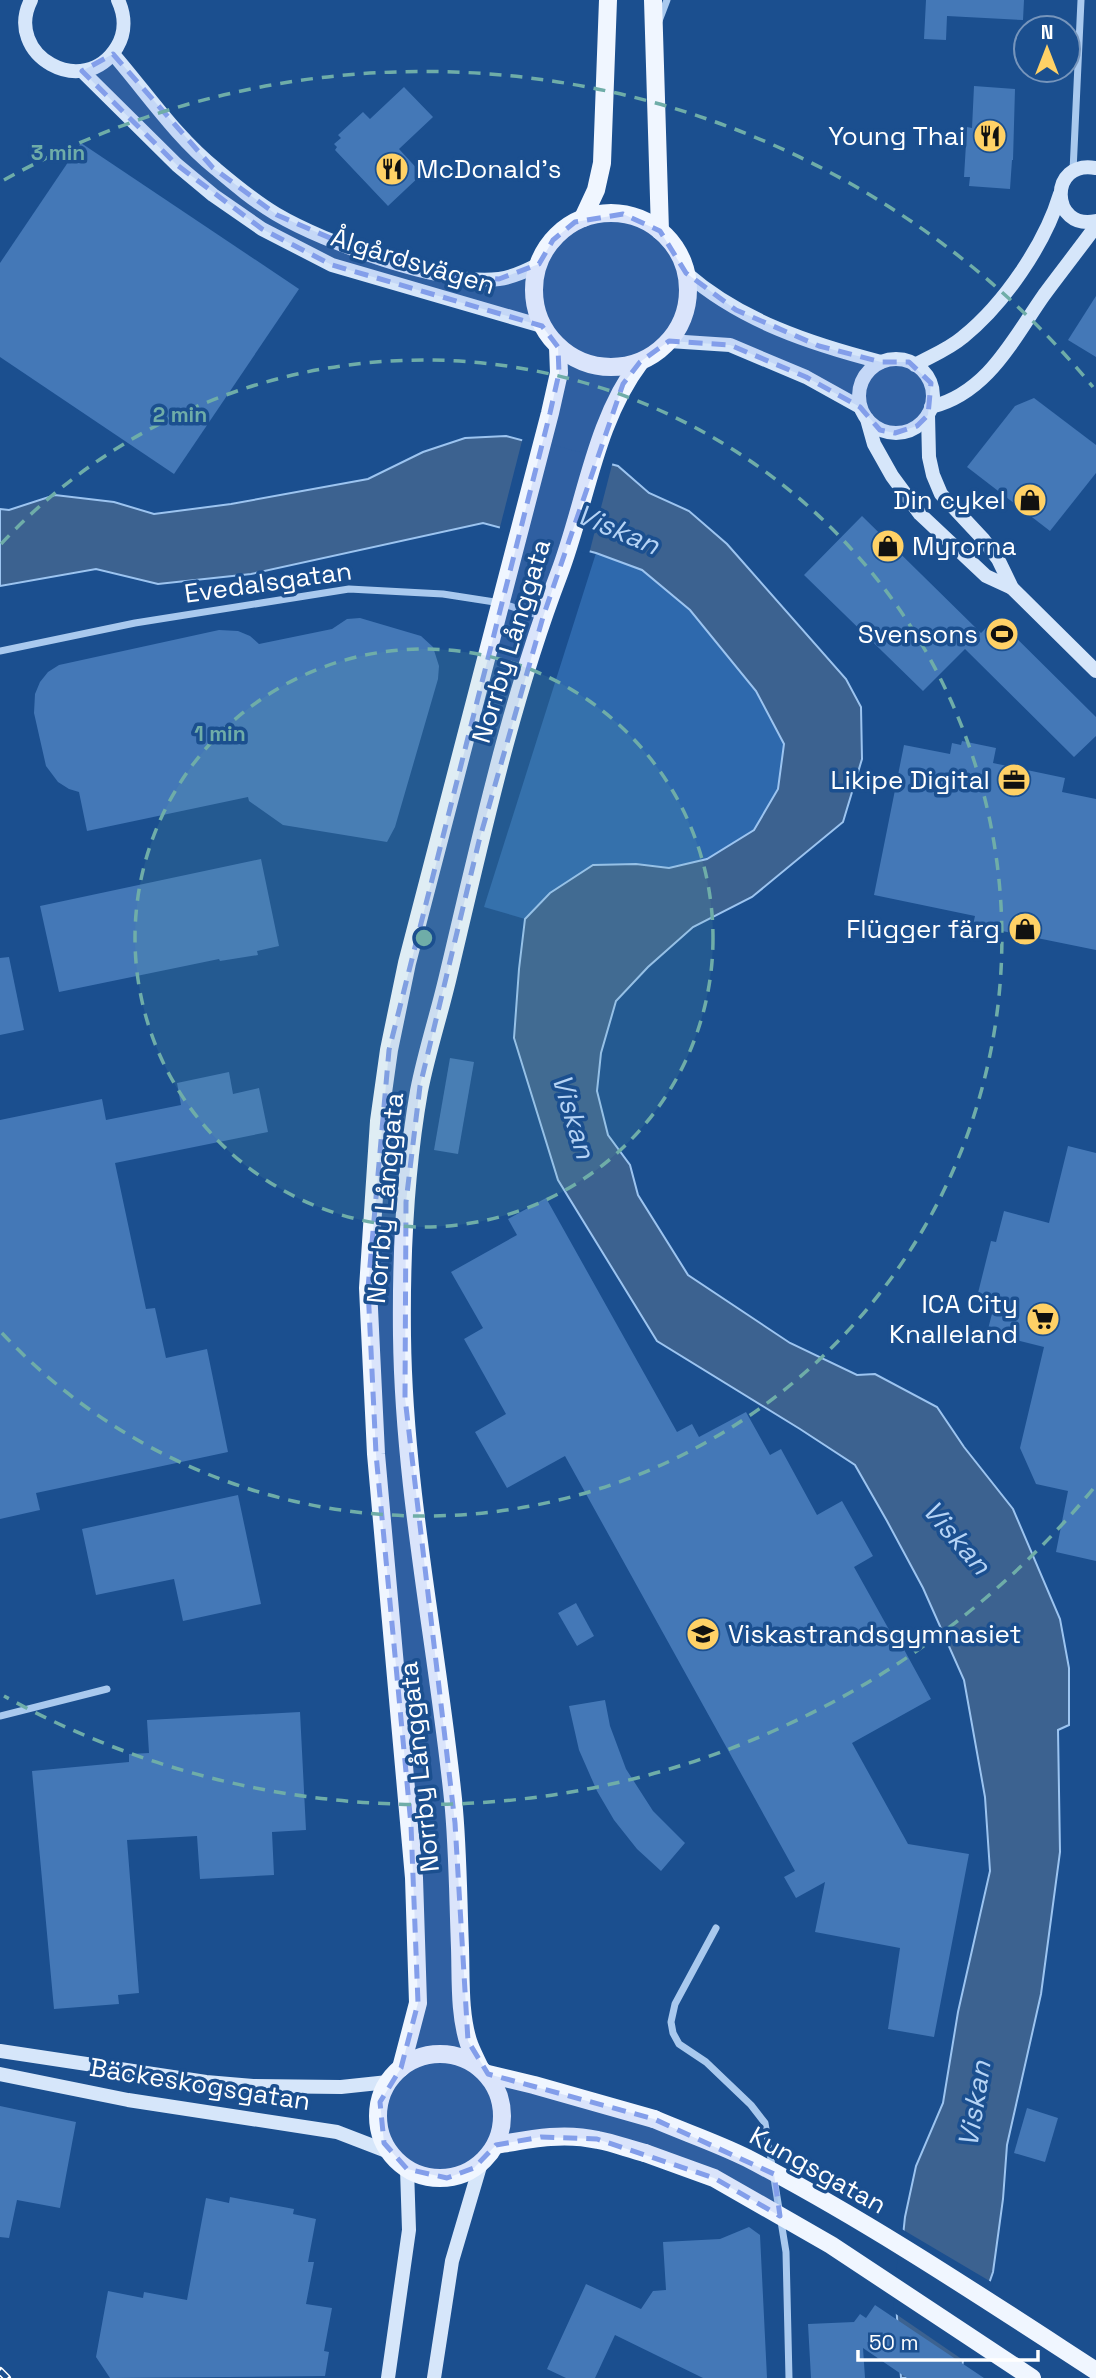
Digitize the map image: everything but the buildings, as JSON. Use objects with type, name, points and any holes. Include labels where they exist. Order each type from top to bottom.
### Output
[{"type":"main road","points":[[583,218],[596,190],[602,163],[608,0]]},
{"type":"main road","points":[[653,0],[660,231]]},
{"type":"main road","points":[[603,214],[623,214],[642,220],[660,231],[673,245],[686,273],[688,292],[686,309],[669,341],[640,362],[614,367],[597,366],[573,358],[558,347],[542,326],[534,291],[539,264],[553,240],[567,227],[583,218],[603,214]]},
{"type":"main road","name":"Norrby Långgata","points":[[401,2068],[418,2003],[414,1878],[371,1376],[368,1288],[374,1174],[389,1050],[407,963],[550,413],[559,373],[558,347]]},
{"type":"main road","name":"Norrby Långgata","points":[[484,2071],[468,2041],[462,2003],[455,1823],[447,1742],[411,1483],[402,1318],[406,1202],[413,1128],[432,1032],[449,974],[479,841],[543,617],[565,558],[605,425],[623,384],[640,362]]},
{"type":"main road","points":[[443,2054],[461,2057],[484,2071],[499,2094],[503,2114],[496,2145],[481,2164],[447,2178],[426,2177],[407,2169],[389,2152],[378,2122],[380,2102],[388,2082],[401,2068],[414,2059],[443,2054]]},
{"type":"main road","name":"Kungsgatan","points":[[484,2071],[653,2119],[744,2157],[945,2273],[1096,2371]]},
{"type":"main road","points":[[496,2145],[541,2137],[597,2139],[714,2178],[831,2245],[1032,2378]]},
{"type":"street","points":[[31,0],[27,7],[25,24],[29,40],[37,54],[50,65],[65,71],[82,71],[99,66],[113,54],[121,40],[124,25],[123,10],[118,0]]},
{"type":"street","points":[[655,32],[667,0]]},
{"type":"street","points":[[1073,171],[1081,0]]},
{"type":"street","name":"Ålgårdsvägen","points":[[113,54],[184,138],[213,167],[254,200],[289,221],[371,254],[444,275],[499,279],[522,273],[539,264]]},
{"type":"street","name":"Ålgårdsvägen","points":[[82,71],[177,165],[213,195],[262,229],[332,265],[542,326]]},
{"type":"street","points":[[915,365],[962,339],[986,316],[1019,275],[1054,214],[1066,177],[1083,167],[1096,168]]},
{"type":"street","points":[[1060,194],[1066,211],[1073,218],[1096,223]]},
{"type":"street","points":[[669,341],[730,345],[806,377],[864,413],[880,429],[895,433],[918,426],[930,411],[951,402],[987,374],[1002,358],[1096,223]]},
{"type":"street","points":[[686,273],[705,290],[736,310],[819,346],[881,362],[902,359],[915,365],[927,376],[931,383],[929,457],[941,494],[998,559],[1012,588],[1096,671]]},
{"type":"street","points":[[881,362],[862,380],[859,398],[874,444],[892,476],[920,514],[986,576],[1012,588]]},
{"type":"street","name":"Evedalsgatan","points":[[0,651],[135,623],[348,589],[443,594],[501,603],[543,617]]},
{"type":"street","points":[[0,1716],[107,1689]]},
{"type":"street","points":[[716,1928],[675,2004],[671,2022],[679,2044],[706,2062],[751,2105],[765,2123],[786,2252],[789,2378]]},
{"type":"street","name":"Bäckeskogsgatan","points":[[0,2050],[206,2082],[253,2086],[341,2087],[388,2082]]},
{"type":"street","name":"Bäckeskogsgatan","points":[[0,2074],[128,2099],[337,2132],[389,2152]]},
{"type":"street","points":[[434,2378],[453,2261],[481,2164]]},
{"type":"street","points":[[388,2378],[409,2230],[407,2169]]},
{"type":"highlighted area","points":[[113,54],[213,168],[277,215],[344,244],[444,275],[499,279],[539,264],[553,240],[575,222],[623,214],[660,231],[686,273],[736,310],[819,346],[881,362],[909,362],[931,383],[928,415],[917,426],[895,433],[880,430],[860,407],[806,377],[730,345],[669,341],[640,362],[623,384],[543,617],[479,841],[420,1086],[406,1202],[405,1398],[455,1823],[468,2041],[488,2074],[654,2119],[774,2174],[780,2216],[714,2178],[597,2139],[541,2137],[496,2145],[474,2168],[447,2178],[407,2169],[384,2143],[380,2102],[401,2068],[418,2003],[411,1825],[376,1454],[368,1288],[389,1050],[550,413],[559,373],[558,347],[542,326],[332,265],[262,229],[177,165],[82,71]]},
{"type":"shaded area","points":[[596,553],[642,570],[690,610],[756,691],[784,744],[778,789],[754,830],[707,859],[669,868],[636,864],[550,893],[525,919],[484,907]]},
{"type":"water","name":"Viskan","points":[[506,436],[618,466],[649,493],[689,511],[727,544],[846,679],[861,707],[862,759],[843,822],[752,897],[693,927],[648,967],[616,1001],[601,1053],[597,1091],[608,1135],[630,1165],[638,1195],[688,1275],[790,1343],[857,1375],[875,1374],[937,1407],[964,1447],[1013,1509],[1060,1619],[1069,1668],[1069,1725],[1058,1730],[1060,1852],[1041,1994],[1007,2145],[993,2272],[964,2355],[960,2378],[901,2378],[896,2302],[905,2217],[916,2166],[943,2103],[958,2012],[990,1871],[985,1797],[964,1680],[923,1588],[855,1465],[657,1341],[558,1180],[514,1038],[525,919],[550,893],[593,865],[636,864],[669,868],[707,859],[754,830],[778,789],[784,744],[756,691],[690,610],[642,570],[596,553],[483,523],[251,574],[158,584],[96,569],[0,586],[0,509],[9,510],[55,495],[114,502],[154,514],[231,504],[368,479],[423,452],[465,438]]},
{"type":"pier","points":[[523,437],[613,461],[589,554],[499,531]]},
{"type":"pier","points":[[900,2228],[993,2283],[966,2362],[893,2312]]},
{"type":"railway","points":[[0,2371],[7,2378]]},
{"type":"place","name":"Young Thai","points":[[990,136]]},
{"type":"place","name":"McDonald's","points":[[392,169]]},
{"type":"place","name":"Din cykel","points":[[1030,500]]},
{"type":"place","name":"Myrorna","points":[[888,546]]},
{"type":"place","name":"Svensons","points":[[1002,634]]},
{"type":"place","name":"Likipe Digital","points":[[1014,780]]},
{"type":"place","name":"Flügger färg","points":[[1025,929]]},
{"type":"place","name":"ICA City Knalleland","points":[[1043,1319]]},
{"type":"place","name":"Viskastrandsgymnasiet","points":[[703,1634]]}]
